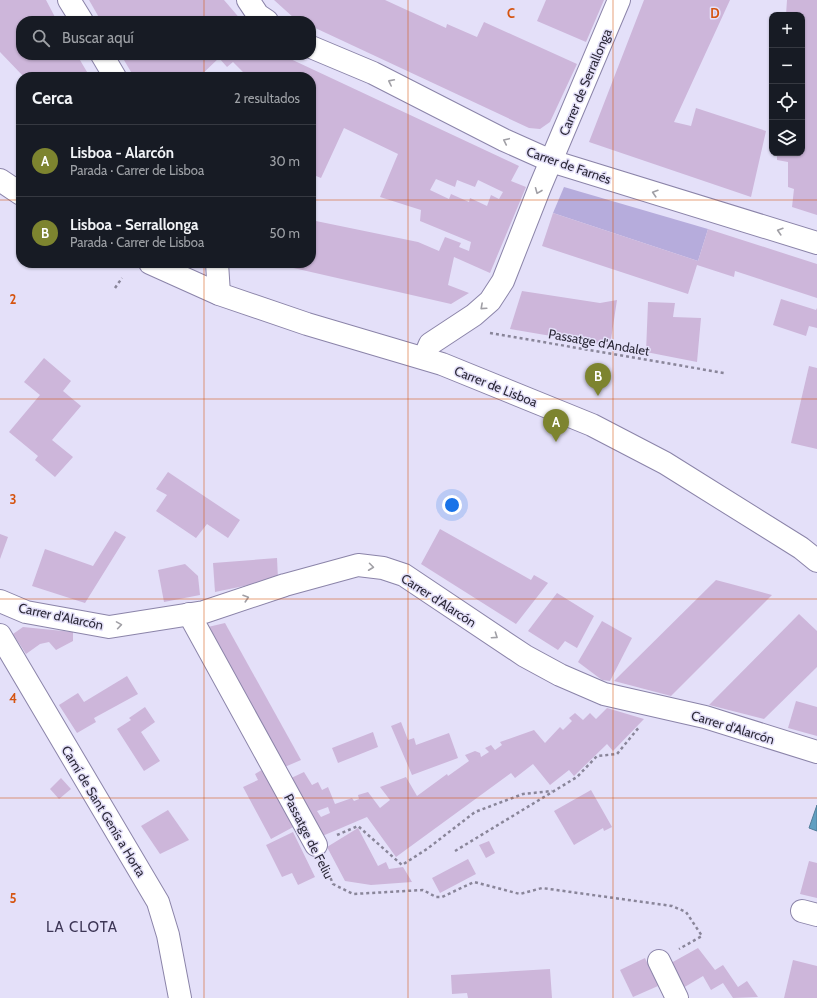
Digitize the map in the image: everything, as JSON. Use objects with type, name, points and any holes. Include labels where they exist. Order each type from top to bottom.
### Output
[{"type":"street","points":[[69,0],[79,16]]},
{"type":"street","points":[[248,0],[260,16]]},
{"type":"street","name":"Carrer de Serrallonga","points":[[424,358],[430,344],[474,315],[490,301],[503,281],[540,187],[619,0]]},
{"type":"street","name":"Carrer de Farnés","points":[[316,49],[373,73],[504,140],[551,161],[817,243]]},
{"type":"street","points":[[105,60],[112,72]]},
{"type":"street","points":[[0,180],[16,191]]},
{"type":"street","name":"Carrer de Lisboa","points":[[161,268],[219,294],[307,324],[424,358],[592,425],[665,462],[801,548],[817,561]]},
{"type":"street","points":[[217,268],[219,294]]},
{"type":"street","name":"Carrer d'Alarcón","points":[[0,601],[26,612],[109,627],[204,612],[285,585],[358,565],[383,568],[404,575],[525,656],[560,675],[604,694],[705,717],[817,752]]},
{"type":"street","name":"Passatge de Feliu","points":[[189,614],[316,845]]},
{"type":"street","name":"Camí de Sant Genís a Horta","points":[[0,635],[158,902],[168,935],[180,998]]},
{"type":"street","points":[[659,961],[677,998]]},
{"type":"path","points":[[115,288],[122,278]]},
{"type":"path","name":"Passatge d'Andalet","points":[[486,333],[724,373]]},
{"type":"path","points":[[455,851],[577,777],[597,756],[617,754],[658,706]]},
{"type":"path","points":[[316,845],[358,826],[402,865],[427,849],[475,812],[523,794],[552,791]]},
{"type":"path","name":"Passatge de Feliu","points":[[316,845],[333,884],[353,894],[423,890],[436,897],[442,897],[474,882],[520,894],[542,888],[672,906],[686,912],[702,936],[659,961]]},
{"type":"shaded area","points":[[564,187],[708,229],[698,261],[553,213]]},
{"type":"water","points":[[817,805],[817,831],[809,828]]},
{"type":"building","points":[[0,0],[46,0],[54,16],[16,16],[16,60],[80,60],[87,72],[19,72],[0,52]]},
{"type":"building","points":[[89,0],[224,0],[238,16],[98,16]]},
{"type":"building","points":[[274,0],[385,0],[446,28],[447,24],[477,37],[484,22],[577,64],[550,122],[540,129],[529,128],[316,28],[316,16],[292,16]]},
{"type":"building","points":[[546,0],[604,0],[586,42],[537,21]]},
{"type":"building","points":[[644,0],[730,0],[674,122],[691,126],[696,108],[766,131],[751,197],[589,142]]},
{"type":"building","points":[[787,0],[817,0],[817,215],[792,207],[794,189],[788,187],[788,162],[777,160],[777,156],[805,156],[805,12],[786,12]]},
{"type":"building","points":[[124,60],[217,60],[204,72],[131,72]]},
{"type":"building","points":[[221,60],[293,60],[519,166],[511,181],[526,187],[490,273],[454,257],[448,285],[469,293],[451,304],[294,268],[316,268],[316,221],[418,242],[439,251],[445,237],[461,243],[459,247],[469,251],[471,242],[420,221],[421,210],[380,197],[398,154],[344,128],[321,178],[316,176],[316,72],[243,72],[233,62],[227,67]],"holes":[[[436,179],[455,187],[457,180],[475,187],[478,180],[503,192],[499,199],[491,195],[487,206],[470,198],[469,202],[451,194],[449,199],[430,190]]]},
{"type":"building","points":[[553,213],[698,261],[708,229],[817,264],[817,298],[735,271],[734,277],[697,265],[688,294],[542,246]]},
{"type":"building","points":[[522,291],[600,303],[617,300],[610,346],[510,329]]},
{"type":"building","points":[[781,299],[816,310],[817,308],[817,328],[809,326],[806,336],[773,325]]},
{"type":"building","points":[[648,302],[675,303],[673,317],[701,318],[697,362],[646,352]]},
{"type":"building","points":[[44,358],[71,381],[63,391],[81,406],[52,440],[73,457],[55,477],[35,460],[38,456],[9,432],[40,395],[24,382]]},
{"type":"building","points":[[809,366],[817,368],[817,449],[791,443]]},
{"type":"building","points":[[168,472],[240,520],[228,538],[207,524],[196,538],[156,511],[167,495],[156,489]]},
{"type":"building","points":[[440,529],[531,580],[534,575],[548,583],[516,624],[421,564]]},
{"type":"building","points":[[115,531],[126,537],[85,603],[32,586],[45,549],[93,566]]},
{"type":"building","points":[[0,534],[8,537],[0,559]]},
{"type":"building","points":[[277,558],[278,579],[215,592],[213,563]]},
{"type":"building","points":[[185,564],[198,576],[200,595],[164,602],[158,570]]},
{"type":"building","points":[[716,580],[772,595],[671,696],[614,681]]},
{"type":"building","points":[[557,593],[594,616],[577,648],[565,641],[558,650],[528,631]]},
{"type":"building","points":[[799,614],[817,631],[817,667],[764,719],[709,705]]},
{"type":"building","points":[[602,621],[632,638],[610,681],[602,680],[578,662]]},
{"type":"building","points":[[225,623],[301,760],[280,769],[208,627]]},
{"type":"building","points":[[23,627],[73,632],[73,641],[56,650],[49,642],[40,644],[26,654],[13,634]]},
{"type":"building","points":[[127,676],[138,694],[94,718],[96,722],[77,733],[59,705],[78,693],[84,702]]},
{"type":"building","points":[[796,701],[817,707],[817,736],[788,728]]},
{"type":"building","points":[[145,707],[155,722],[141,732],[160,761],[144,771],[117,729],[131,720],[129,718]]},
{"type":"building","points":[[607,708],[644,719],[613,751],[607,744],[574,776],[569,770],[550,785],[533,764],[515,778],[511,773],[396,857],[367,817],[320,837],[287,780],[304,772],[312,785],[318,782],[322,790],[328,787],[335,804],[352,798],[354,801],[359,799],[358,795],[368,792],[380,808],[390,800],[380,787],[406,777],[417,796],[447,774],[448,776],[469,761],[465,755],[475,751],[480,753],[481,757],[489,752],[485,748],[491,745],[495,750],[502,745],[500,742],[534,730],[545,743],[560,727],[563,730],[572,721],[569,718],[575,713],[583,720],[590,713],[596,719]],"holes":[[[328,807],[330,813],[321,817],[317,811]]]},
{"type":"building","points":[[401,722],[408,740],[414,738],[416,745],[449,733],[458,758],[412,775],[391,726]]},
{"type":"building","points":[[373,732],[378,747],[338,763],[332,748]]},
{"type":"building","points":[[265,768],[297,825],[271,839],[243,787],[258,780],[255,774]]},
{"type":"building","points":[[61,778],[71,789],[59,799],[50,789]]},
{"type":"building","points":[[591,790],[612,827],[604,831],[603,828],[574,845],[554,811]]},
{"type":"building","points":[[168,810],[189,840],[160,854],[141,826]]},
{"type":"building","points":[[358,828],[378,866],[386,862],[389,869],[403,867],[412,882],[371,885],[345,881],[327,847]]},
{"type":"building","points":[[293,832],[315,877],[298,885],[292,873],[282,877],[266,845]]},
{"type":"building","points":[[489,841],[495,853],[486,858],[479,845]]},
{"type":"building","points":[[468,859],[476,874],[440,893],[432,878]]},
{"type":"building","points":[[809,861],[817,863],[817,898],[800,894]]},
{"type":"building","points":[[698,948],[715,970],[723,965],[738,987],[747,981],[758,997],[733,998],[723,983],[711,990],[703,976],[683,988],[671,963]]},
{"type":"building","points":[[645,958],[658,986],[633,997],[620,970]]},
{"type":"building","points":[[793,960],[817,966],[817,998],[784,998]]},
{"type":"building","points":[[550,969],[552,998],[468,998],[467,993],[452,994],[451,975]]},
{"type":"place","name":"Lisboa - Serrallonga","points":[[598,396]]},
{"type":"place","name":"Lisboa - Alarcón","points":[[556,442]]},
{"type":"district","name":"LA CLOTA","points":[[82,927]]}]
